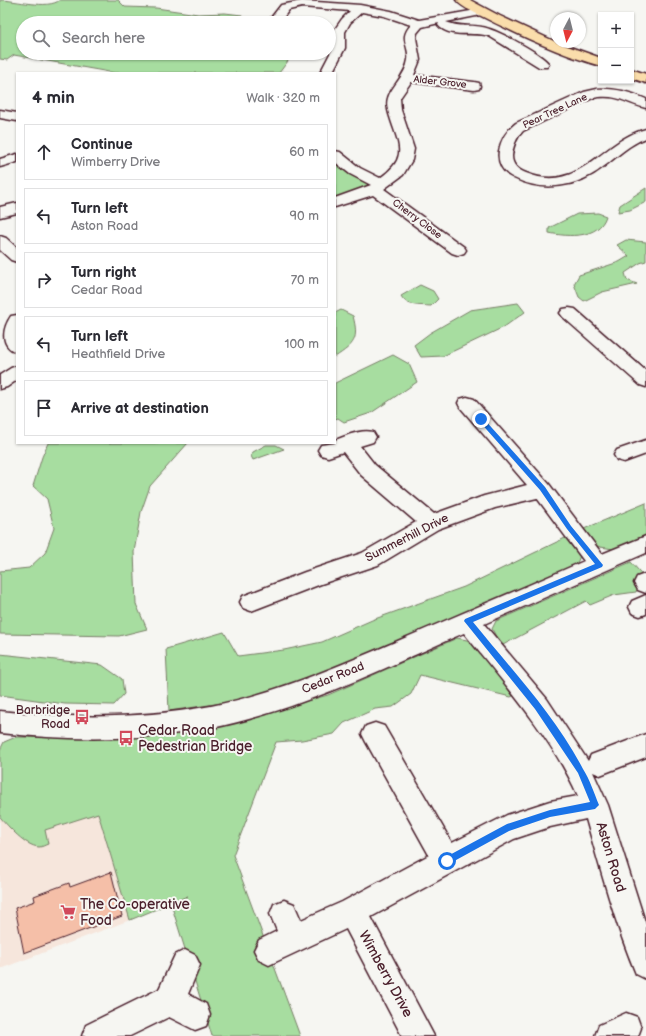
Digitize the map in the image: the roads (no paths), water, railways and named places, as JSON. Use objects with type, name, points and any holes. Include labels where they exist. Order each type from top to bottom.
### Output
[{"type":"main road","points":[[462,0],[482,12],[539,39],[598,61]]},
{"type":"main road","points":[[634,75],[646,79]]},
{"type":"street","points":[[278,16],[285,7],[294,5],[360,8],[387,13],[418,24],[482,12]]},
{"type":"street","points":[[336,54],[339,48],[339,32],[346,22],[360,8]]},
{"type":"street","points":[[437,20],[447,28],[451,29],[486,31],[543,64]]},
{"type":"street","points":[[336,203],[379,187],[398,172],[405,160],[407,149],[394,110],[394,98],[407,78],[414,60],[410,38],[411,32],[418,24]]},
{"type":"street","points":[[327,72],[333,60]]},
{"type":"street","name":"Alder Grove","points":[[407,78],[474,86]]},
{"type":"street","name":"Pear Tree Lane","points":[[646,104],[628,95],[619,93],[599,92],[589,95],[522,126],[515,131],[509,137],[506,144],[505,159],[507,166],[512,172],[521,178],[564,182],[586,174],[630,140],[646,133]]},
{"type":"street","points":[[0,114],[16,117]]},
{"type":"street","name":"Cherry Close","points":[[336,156],[379,187],[458,250]]},
{"type":"street","points":[[0,163],[16,158]]},
{"type":"street","points":[[0,212],[16,208]]},
{"type":"street","points":[[0,240],[16,256]]},
{"type":"street","points":[[569,313],[646,381]]},
{"type":"street","points":[[16,323],[12,334],[12,340],[16,345]]},
{"type":"street","points":[[0,383],[16,373]]},
{"type":"street","points":[[467,404],[542,489],[569,528],[599,565]]},
{"type":"street","points":[[328,450],[366,437]]},
{"type":"street","points":[[347,443],[368,470],[431,523]]},
{"type":"street","points":[[624,455],[646,447]]},
{"type":"street","name":"Summerhill Drive","points":[[251,602],[313,578],[370,559],[431,523],[491,501],[542,489]]},
{"type":"street","name":"Cedar Road","points":[[0,722],[65,728],[122,727],[184,721],[240,710],[281,699],[325,682],[646,544]]},
{"type":"street","name":"Aston Road","points":[[468,621],[538,707],[580,771],[595,805],[640,929],[646,964]]},
{"type":"street","points":[[375,734],[447,861]]},
{"type":"street","points":[[600,763],[646,744]]},
{"type":"street","points":[[269,950],[289,926],[352,912],[507,828],[550,814],[595,805]]},
{"type":"street","name":"Wimberry Drive","points":[[352,912],[419,1036]]},
{"type":"street","points":[[98,1036],[183,1008],[185,964]]},
{"type":"place","name":"Barbridge Road","points":[[82,717]]},
{"type":"place","name":"Cedar Road Pedestrian Bridge","points":[[126,738]]},
{"type":"place","name":"The Co-operative Food","points":[[68,912]]}]
